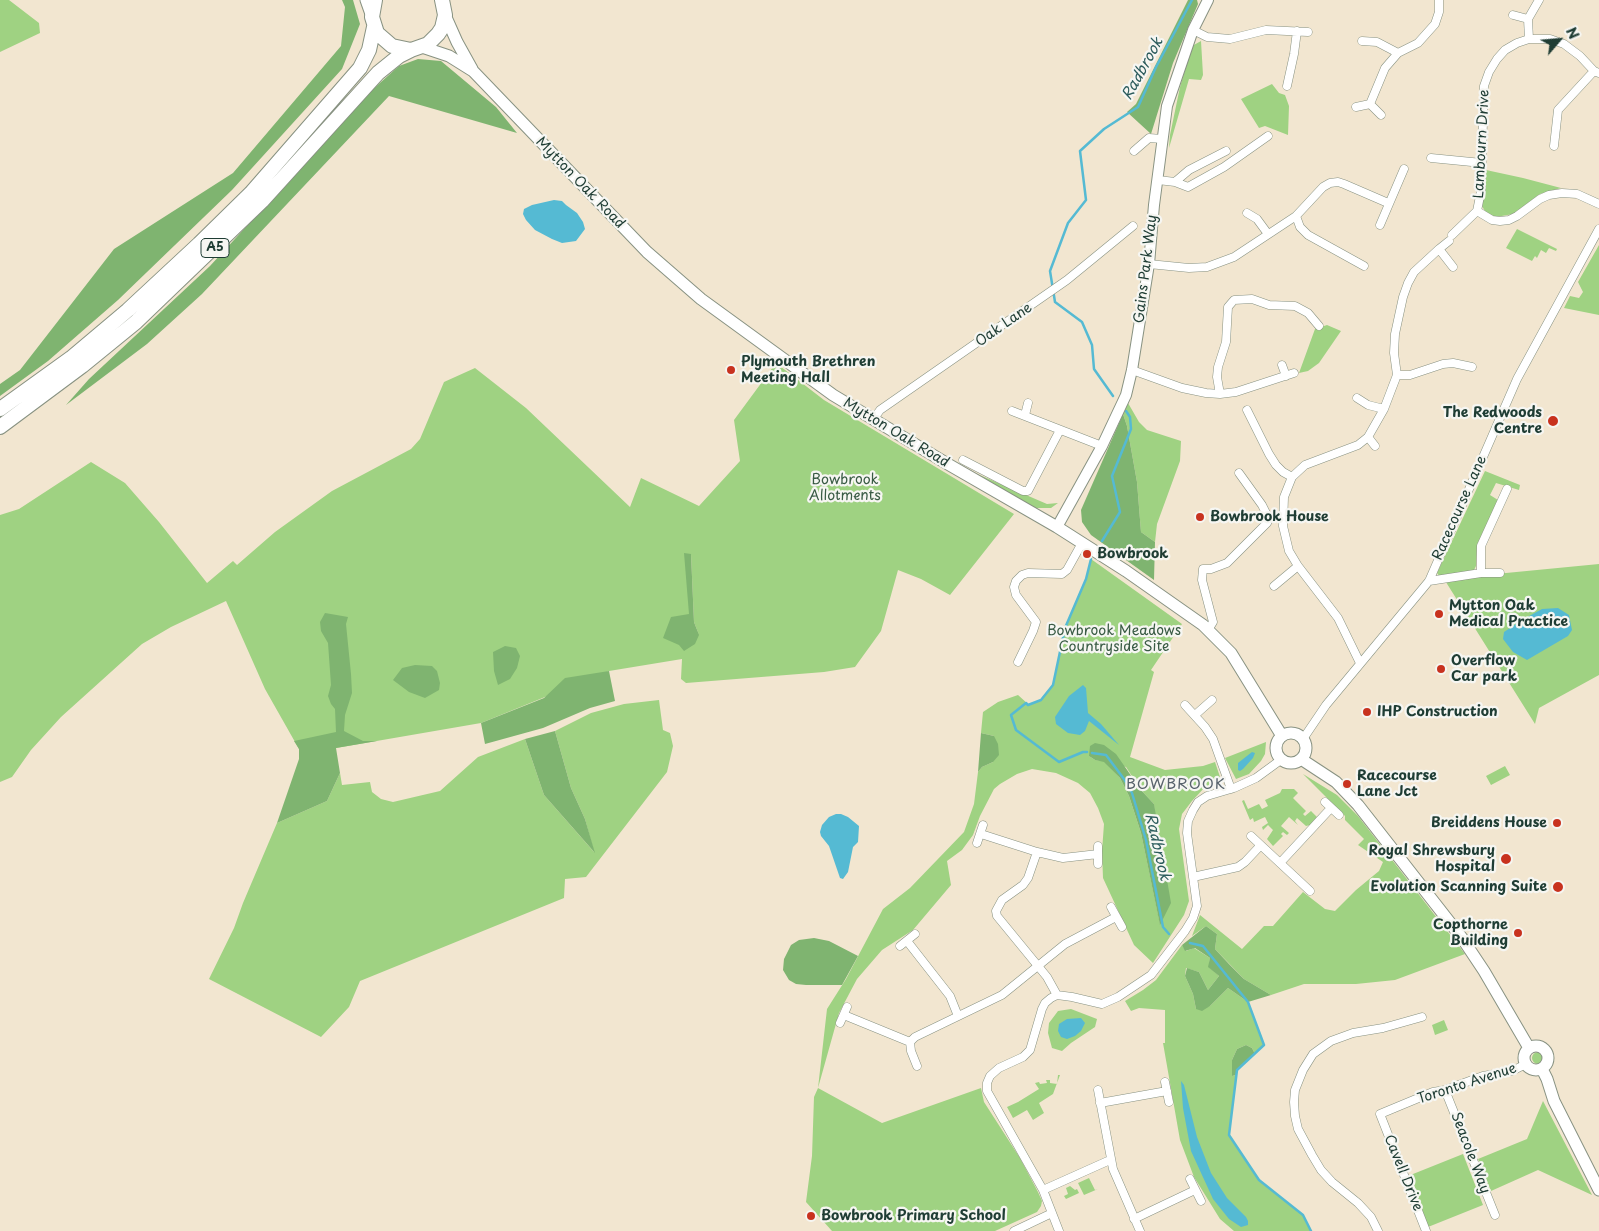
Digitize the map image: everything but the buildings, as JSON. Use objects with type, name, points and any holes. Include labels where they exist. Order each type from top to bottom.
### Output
[{"type":"highway","points":[[375,0],[373,22],[382,38],[392,46],[417,48],[434,40],[442,28],[445,15],[442,0]]},
{"type":"highway","name":"A5","points":[[0,410],[71,358],[128,310],[199,244],[250,193],[360,68],[369,50],[373,22]]},
{"type":"highway","name":"A5","points":[[0,427],[82,366],[136,322],[262,201],[378,73],[399,56],[417,48]]},
{"type":"main road","points":[[366,0],[373,22]]},
{"type":"main road","name":"Mytton Oak Road","points":[[445,15],[473,71]]},
{"type":"main road","name":"Mytton Oak Road","points":[[417,48],[449,56],[473,71],[647,252],[702,300],[833,394],[873,420],[1057,527],[1126,571],[1208,630],[1231,653],[1282,736]]},
{"type":"main road","points":[[1291,733],[1303,739],[1306,749],[1302,759],[1292,762],[1282,759],[1277,751],[1277,745],[1282,736],[1291,733]]},
{"type":"main road","points":[[1302,759],[1336,782],[1348,794],[1412,873],[1468,947],[1529,1048]]},
{"type":"main road","points":[[1537,1045],[1548,1052],[1548,1062],[1542,1069],[1531,1069],[1526,1064],[1524,1057],[1529,1048],[1537,1045]]},
{"type":"main road","points":[[1542,1069],[1554,1101],[1598,1184]]},
{"type":"street","name":"Gains Park Way","points":[[1057,527],[1102,446],[1126,395],[1132,370],[1149,264],[1152,222],[1167,106],[1193,30],[1208,0]]},
{"type":"street","points":[[1370,104],[1385,68],[1398,53],[1418,43],[1435,24],[1439,0]]},
{"type":"street","points":[[1529,40],[1528,19],[1539,0]]},
{"type":"street","points":[[1513,15],[1528,19]]},
{"type":"street","points":[[1193,30],[1207,37],[1230,39],[1266,30],[1308,32]]},
{"type":"street","points":[[1287,86],[1297,31]]},
{"type":"street","name":"Lambourn Drive","points":[[1596,72],[1580,56],[1564,44],[1550,40],[1529,40],[1517,43],[1505,50],[1497,59],[1489,72],[1484,86],[1481,191],[1477,211],[1492,220],[1500,222],[1517,216],[1540,199],[1562,193],[1577,194],[1599,204]]},
{"type":"street","points":[[1362,41],[1377,42],[1398,53]]},
{"type":"street","points":[[1554,146],[1558,110],[1596,72]]},
{"type":"street","points":[[1356,108],[1370,104]]},
{"type":"street","points":[[1370,104],[1381,115]]},
{"type":"street","points":[[1158,180],[1175,182],[1188,187],[1224,168],[1268,136]]},
{"type":"street","points":[[1134,151],[1149,138],[1162,139]]},
{"type":"street","points":[[1175,182],[1189,170],[1226,151]]},
{"type":"street","points":[[1431,158],[1482,163]]},
{"type":"street","points":[[1380,225],[1404,169]]},
{"type":"street","points":[[1149,264],[1189,268],[1207,267],[1234,257],[1296,216],[1323,187],[1330,183],[1338,182],[1344,184],[1388,203]]},
{"type":"street","points":[[1360,663],[1338,618],[1298,566],[1289,551],[1283,526],[1284,497],[1292,477],[1298,470],[1312,461],[1358,445],[1368,437],[1384,409],[1397,375],[1394,353],[1395,334],[1402,297],[1414,272],[1477,211]]},
{"type":"street","points":[[1256,218],[1263,212]]},
{"type":"street","points":[[1247,213],[1256,218],[1268,234]]},
{"type":"street","points":[[1296,216],[1300,227],[1308,234],[1364,266]]},
{"type":"street","name":"Oak Lane","points":[[873,420],[880,410],[1049,294],[1134,226]]},
{"type":"street","name":"Racecourse Lane","points":[[1303,739],[1326,705],[1429,580],[1517,379],[1599,229]]},
{"type":"street","points":[[1439,249],[1453,267]]},
{"type":"street","points":[[1220,394],[1217,377],[1218,367],[1226,342],[1228,307],[1234,300],[1252,299],[1269,305],[1295,306],[1308,314],[1319,326]]},
{"type":"street","points":[[1453,363],[1456,354]]},
{"type":"street","points":[[1397,375],[1410,375],[1443,364],[1453,363],[1472,367]]},
{"type":"street","points":[[1282,365],[1286,376]]},
{"type":"street","points":[[1132,370],[1182,388],[1220,394],[1236,392],[1294,373]]},
{"type":"street","points":[[1357,398],[1368,405],[1384,409]]},
{"type":"street","points":[[1025,415],[1028,403]]},
{"type":"street","points":[[1247,410],[1257,420],[1269,454],[1276,465],[1292,477]]},
{"type":"street","points":[[1012,411],[1102,446]]},
{"type":"street","points":[[963,460],[1022,491],[1028,491],[1060,430]]},
{"type":"street","points":[[1368,437],[1375,446]]},
{"type":"street","points":[[1208,630],[1213,622],[1202,580],[1202,569],[1211,569],[1227,563],[1269,519],[1262,505],[1239,473]]},
{"type":"street","points":[[1480,574],[1481,546],[1507,488]]},
{"type":"street","points":[[1018,662],[1034,631],[1036,622],[1016,595],[1014,587],[1016,581],[1020,576],[1028,573],[1062,574],[1067,570],[1082,543]]},
{"type":"street","points":[[1274,586],[1298,566]]},
{"type":"street","points":[[1429,580],[1500,573]]},
{"type":"street","points":[[1195,715],[1212,700]]},
{"type":"street","points":[[1185,705],[1195,715],[1212,739],[1231,789]]},
{"type":"street","points":[[1059,1231],[1043,1190],[987,1092],[987,1083],[990,1076],[995,1071],[1023,1057],[1030,1050],[1042,1008],[1051,998],[1057,995],[1072,996],[1102,1004],[1118,997],[1151,975],[1193,918],[1197,906],[1187,834],[1188,821],[1198,802],[1207,796],[1231,789],[1256,778],[1282,759]]},
{"type":"street","points":[[1325,802],[1338,815]]},
{"type":"street","points":[[1280,864],[1332,808]]},
{"type":"street","points":[[977,843],[983,825]]},
{"type":"street","points":[[980,834],[1063,858],[1098,850],[1098,864]]},
{"type":"street","points":[[1251,836],[1310,891]]},
{"type":"street","points":[[1193,877],[1238,866],[1245,862],[1260,846]]},
{"type":"street","points":[[1037,852],[1028,878],[1023,885],[1002,900],[996,911],[997,916],[1048,977],[1057,995]]},
{"type":"street","points":[[1111,907],[1122,927]]},
{"type":"street","points":[[918,1066],[911,1051],[910,1042],[915,1036],[1002,995],[1065,944],[1116,916]]},
{"type":"street","points":[[900,946],[915,934]]},
{"type":"street","points":[[907,941],[950,996],[958,1016]]},
{"type":"street","points":[[840,1023],[846,1011],[910,1042]]},
{"type":"street","points":[[1378,1231],[1371,1216],[1332,1182],[1312,1156],[1298,1129],[1295,1116],[1295,1090],[1303,1070],[1313,1054],[1331,1041],[1353,1032],[1383,1028],[1422,1017]]},
{"type":"street","name":"Toronto Avenue","points":[[1380,1114],[1433,1092],[1445,1090],[1472,1079],[1512,1071],[1526,1064]]},
{"type":"street","points":[[1165,1082],[1169,1102]]},
{"type":"street","points":[[1098,1090],[1110,1160],[1140,1231]]},
{"type":"street","name":"Seacole Way","points":[[1445,1090],[1495,1215]]},
{"type":"street","points":[[1100,1103],[1166,1091]]},
{"type":"street","name":"Cavell Drive","points":[[1380,1114],[1426,1231]]},
{"type":"street","points":[[1043,1190],[1110,1160]]},
{"type":"street","points":[[1190,1179],[1201,1201]]},
{"type":"street","points":[[1134,1220],[1195,1190]]},
{"type":"street","points":[[1014,1231],[1052,1212]]},
{"type":"green space","points":[[0,0],[9,0],[39,23],[40,33],[0,52]]},
{"type":"green space","points":[[342,0],[353,0],[360,24],[342,69],[232,190],[118,300],[48,361],[0,396],[0,384],[20,370],[114,249],[233,173],[341,46],[345,7]]},
{"type":"green space","points":[[1188,0],[1197,0],[1198,4],[1173,63],[1151,134],[1127,112],[1136,104]]},
{"type":"green space","points":[[1201,41],[1203,75],[1201,80],[1189,79],[1169,148],[1180,87],[1192,46]]},
{"type":"green space","points":[[418,59],[441,61],[496,107],[517,133],[389,96],[202,294],[147,344],[66,405],[89,379],[210,266],[372,90],[399,66]]},
{"type":"green space","points":[[1272,84],[1279,93],[1285,95],[1289,106],[1288,135],[1265,126],[1259,128],[1241,99]]},
{"type":"green space","points":[[1486,170],[1561,188],[1540,194],[1513,214],[1496,217],[1486,213],[1482,206]]},
{"type":"green space","points":[[1517,229],[1557,249],[1556,251],[1549,248],[1546,253],[1541,250],[1537,258],[1535,256],[1532,261],[1506,248]]},
{"type":"green space","points":[[1599,245],[1599,315],[1564,308],[1570,296],[1579,298],[1583,292],[1578,282]]},
{"type":"green space","points":[[1327,325],[1341,331],[1319,363],[1308,371],[1299,373],[1315,329]]},
{"type":"green space","name":"Bowbrook Allotments","points":[[776,363],[824,400],[1014,514],[950,595],[921,579],[898,570],[881,631],[855,667],[824,672],[686,683],[681,679],[682,659],[609,671],[481,723],[336,748],[299,749],[265,689],[226,601],[171,627],[142,644],[61,717],[31,750],[12,777],[0,782],[0,515],[19,509],[91,462],[125,483],[159,522],[207,583],[233,561],[237,565],[275,532],[332,491],[411,449],[420,439],[444,382],[475,368],[526,408],[630,507],[641,478],[699,506],[740,461],[734,420]],"holes":[[[691,554],[694,622],[699,635],[689,614]]]},
{"type":"green space","points":[[1128,403],[1139,422],[1147,430],[1181,441],[1180,461],[1157,524],[1155,542],[1141,532],[1137,482],[1123,414]]},
{"type":"green space","points":[[1123,414],[1137,482],[1141,532],[1155,542],[1154,580],[1091,535],[1082,522],[1081,510]]},
{"type":"green space","points":[[1485,471],[1520,485],[1519,490],[1496,483],[1490,495],[1498,500],[1477,545],[1476,566],[1473,572],[1440,577],[1437,573]]},
{"type":"green space","points":[[975,473],[1047,504],[1058,503],[1051,508],[1035,508]]},
{"type":"green space","points":[[684,553],[691,554],[694,622],[699,635],[695,644],[684,651],[679,645],[663,638],[671,617],[689,614]]},
{"type":"green space","name":"Bowbrook Meadows Countryside Site","points":[[1091,559],[1182,624],[1151,670],[1154,672],[1130,757],[1165,770],[1203,766],[1215,762],[1220,777],[1216,783],[1205,787],[1182,814],[1179,829],[1189,901],[1184,915],[1153,963],[1134,945],[1103,878],[1104,824],[1090,793],[1078,783],[1056,773],[1032,769],[1017,774],[994,789],[980,816],[973,835],[962,850],[947,861],[951,885],[913,930],[882,950],[857,979],[839,1013],[818,1088],[827,1009],[846,979],[883,909],[910,888],[964,832],[974,804],[978,772],[982,767],[993,762],[994,736],[981,733],[983,712],[998,702],[1018,695],[1028,704],[1041,700],[1053,685],[1065,628],[1086,579]],"holes":[[[1089,756],[1126,767],[1141,790],[1154,804],[1160,924],[1141,833],[1129,796],[1120,778],[1104,761],[1095,760]]]},
{"type":"green space","points":[[1599,564],[1599,675],[1539,708],[1535,724],[1444,579]]},
{"type":"green space","points":[[325,613],[348,617],[346,624],[352,693],[345,715],[344,731],[363,741],[377,741],[336,748],[340,773],[327,801],[277,823],[299,759],[299,749],[294,741],[336,732],[335,709],[328,696],[331,685],[328,643],[321,631],[320,622]]},
{"type":"green space","points":[[505,646],[516,648],[520,656],[517,668],[510,679],[498,685],[494,671],[493,652]]},
{"type":"green space","points":[[415,665],[432,666],[437,671],[440,683],[439,690],[425,698],[409,692],[393,680],[402,668]]},
{"type":"green space","points":[[609,671],[615,701],[590,708],[543,728],[485,744],[481,723],[544,698],[565,678]]},
{"type":"green space","points":[[659,700],[663,730],[670,733],[673,746],[667,772],[586,877],[565,879],[564,898],[360,981],[349,1007],[321,1037],[209,979],[234,928],[277,823],[327,801],[340,773],[342,785],[370,782],[372,792],[381,799],[393,802],[440,791],[478,757],[525,739],[544,795],[594,852],[585,819],[571,788],[555,731],[591,713],[624,704]]},
{"type":"green space","points":[[555,731],[571,788],[585,819],[595,853],[544,795],[525,739]]},
{"type":"green space","points":[[981,733],[994,736],[998,744],[999,755],[993,762],[982,767],[978,772]]},
{"type":"green space","points":[[1266,742],[1265,754],[1261,761],[1249,774],[1236,779],[1225,758]]},
{"type":"green space","points":[[1095,743],[1104,745],[1116,754],[1141,790],[1154,804],[1171,903],[1160,925],[1141,833],[1129,796],[1120,778],[1104,762],[1089,756],[1090,746]]},
{"type":"green space","points":[[1505,766],[1510,775],[1491,785],[1486,776]]},
{"type":"green space","points":[[1303,774],[1337,795],[1358,816],[1465,954],[1395,980],[1356,984],[1304,984],[1271,995],[1244,979],[1215,949],[1217,934],[1206,926],[1192,936],[1200,915],[1242,949],[1264,926],[1273,926],[1303,892],[1325,909],[1335,911],[1379,871],[1383,862],[1358,845],[1364,839],[1345,820],[1345,816]]},
{"type":"green space","points":[[1282,789],[1294,789],[1298,793],[1293,798],[1306,811],[1303,814],[1305,816],[1311,811],[1317,817],[1310,825],[1306,826],[1297,818],[1295,821],[1298,825],[1289,817],[1281,826],[1289,833],[1287,835],[1283,832],[1281,834],[1283,836],[1273,846],[1267,839],[1273,830],[1268,825],[1263,830],[1262,827],[1268,823],[1265,817],[1254,822],[1253,818],[1250,820],[1242,801],[1244,800],[1248,809],[1259,804],[1262,809],[1268,806],[1265,800],[1280,793]]},
{"type":"green space","points":[[1206,926],[1217,934],[1215,949],[1229,964],[1244,979],[1271,995],[1248,1002],[1228,988],[1210,1006],[1202,1011],[1196,1009],[1193,994],[1185,976],[1187,968],[1199,972],[1208,990],[1219,976],[1208,967],[1210,958],[1195,948],[1185,951],[1182,945]]},
{"type":"green space","points":[[814,938],[829,941],[858,956],[842,985],[796,984],[789,980],[783,970],[784,959],[791,945],[799,940]]},
{"type":"green space","points":[[1182,945],[1186,951],[1194,948],[1210,958],[1209,967],[1219,976],[1208,990],[1199,972],[1186,968],[1185,976],[1193,994],[1196,1009],[1210,1006],[1228,988],[1248,1002],[1264,1045],[1255,1054],[1252,1048],[1246,1045],[1237,1049],[1232,1060],[1232,1076],[1236,1075],[1229,1135],[1259,1180],[1303,1215],[1311,1231],[1234,1231],[1220,1219],[1194,1177],[1180,1140],[1163,1043],[1165,1043],[1165,1010],[1139,1008],[1131,1011],[1125,1001],[1156,980]]},
{"type":"green space","points":[[1071,1009],[1097,1019],[1095,1027],[1062,1051],[1052,1048],[1048,1033],[1049,1023],[1058,1011]]},
{"type":"green space","points":[[1444,1020],[1448,1030],[1435,1035],[1432,1025]]},
{"type":"green space","points":[[1246,1045],[1252,1048],[1255,1054],[1237,1070],[1236,1075],[1232,1076],[1232,1060],[1237,1049]]},
{"type":"green space","points":[[1536,1052],[1540,1052],[1544,1058],[1540,1064],[1536,1064],[1532,1060],[1532,1056]]},
{"type":"green space","points":[[1046,1080],[1050,1080],[1050,1083],[1057,1084],[1053,1094],[1039,1103],[1044,1113],[1033,1120],[1027,1110],[1013,1118],[1007,1107],[1039,1089],[1035,1083],[1047,1083]]},
{"type":"green space","points":[[818,1088],[882,1123],[981,1088],[984,1102],[1020,1158],[1038,1192],[1042,1201],[1041,1206],[1037,1212],[995,1231],[832,1231],[806,1202],[812,1156],[814,1097]]},
{"type":"green space","points":[[1543,1101],[1592,1195],[1538,1170],[1491,1191],[1478,1159],[1527,1139]]},
{"type":"green space","points":[[1463,1154],[1483,1205],[1428,1227],[1408,1176]]},
{"type":"green space","points":[[1089,1178],[1095,1190],[1098,1189],[1084,1195],[1078,1183]]},
{"type":"green space","points":[[1070,1186],[1075,1190],[1077,1189],[1079,1193],[1066,1199],[1064,1196],[1068,1194],[1066,1188]]},
{"type":"water","points":[[554,200],[562,201],[577,213],[583,222],[585,229],[576,241],[562,243],[552,239],[535,230],[526,220],[523,214],[524,209],[532,205]]},
{"type":"water","points":[[1558,608],[1569,615],[1572,630],[1568,636],[1527,660],[1513,652],[1503,639],[1504,632],[1522,620],[1542,609]]},
{"type":"water","points":[[1083,685],[1086,688],[1088,713],[1101,724],[1119,745],[1089,721],[1085,731],[1080,735],[1068,733],[1056,724],[1055,717],[1069,696]]},
{"type":"water","points":[[1252,752],[1255,753],[1253,758],[1243,769],[1238,770],[1238,763]]},
{"type":"water","points":[[836,814],[848,817],[859,826],[858,842],[853,847],[848,872],[843,879],[840,878],[829,846],[820,832],[822,825],[829,817]]},
{"type":"water","points":[[1081,1018],[1085,1023],[1081,1031],[1067,1039],[1061,1037],[1058,1031],[1059,1024],[1067,1019]]},
{"type":"water","points":[[1181,1081],[1184,1085],[1197,1137],[1211,1173],[1227,1198],[1246,1217],[1248,1225],[1241,1227],[1229,1219],[1213,1199],[1191,1151],[1183,1108]]},
{"type":"waterway","name":"Radbrook","points":[[1113,396],[1094,369],[1092,345],[1082,322],[1055,302],[1050,271],[1068,223],[1086,200],[1080,151],[1104,129],[1138,107],[1156,67],[1192,0]]},
{"type":"waterway","name":"Radbrook","points":[[1102,541],[1120,512],[1112,476],[1131,429],[1130,417],[1126,411]]},
{"type":"waterway","name":"Radbrook","points":[[1087,752],[1059,762],[1016,730],[1011,715],[1026,703],[1028,705],[1041,700],[1053,685],[1065,628],[1086,579],[1091,559]]},
{"type":"waterway","name":"Radbrook","points":[[1092,753],[1106,755],[1132,793],[1146,840],[1163,927],[1169,934]]},
{"type":"waterway","name":"Radbrook","points":[[1190,943],[1203,946],[1248,1002],[1264,1045],[1237,1070],[1229,1135],[1259,1180],[1303,1215],[1311,1231]]},
{"type":"place","name":"Plymouth Brethren Meeting Hall","points":[[731,370]]},
{"type":"place","name":"The Redwoods Centre","points":[[1553,421]]},
{"type":"place","name":"Bowbrook House","points":[[1200,517]]},
{"type":"place","name":"Bowbrook","points":[[1087,554]]},
{"type":"place","name":"Mytton Oak Medical Practice","points":[[1439,614]]},
{"type":"place","name":"Overflow Car park","points":[[1441,669]]},
{"type":"place","name":"IHP Construction","points":[[1367,712]]},
{"type":"place","name":"Racecourse Lane Jct","points":[[1347,784]]},
{"type":"place","name":"Breiddens House","points":[[1557,823]]},
{"type":"place","name":"Royal Shrewsbury Hospital","points":[[1506,859]]},
{"type":"place","name":"Evolution Scanning Suite","points":[[1558,887]]},
{"type":"place","name":"Copthorne Building","points":[[1518,933]]},
{"type":"place","name":"Bowbrook Primary School","points":[[811,1216]]},
{"type":"district","name":"BOWBROOK","points":[[1176,785]]}]
